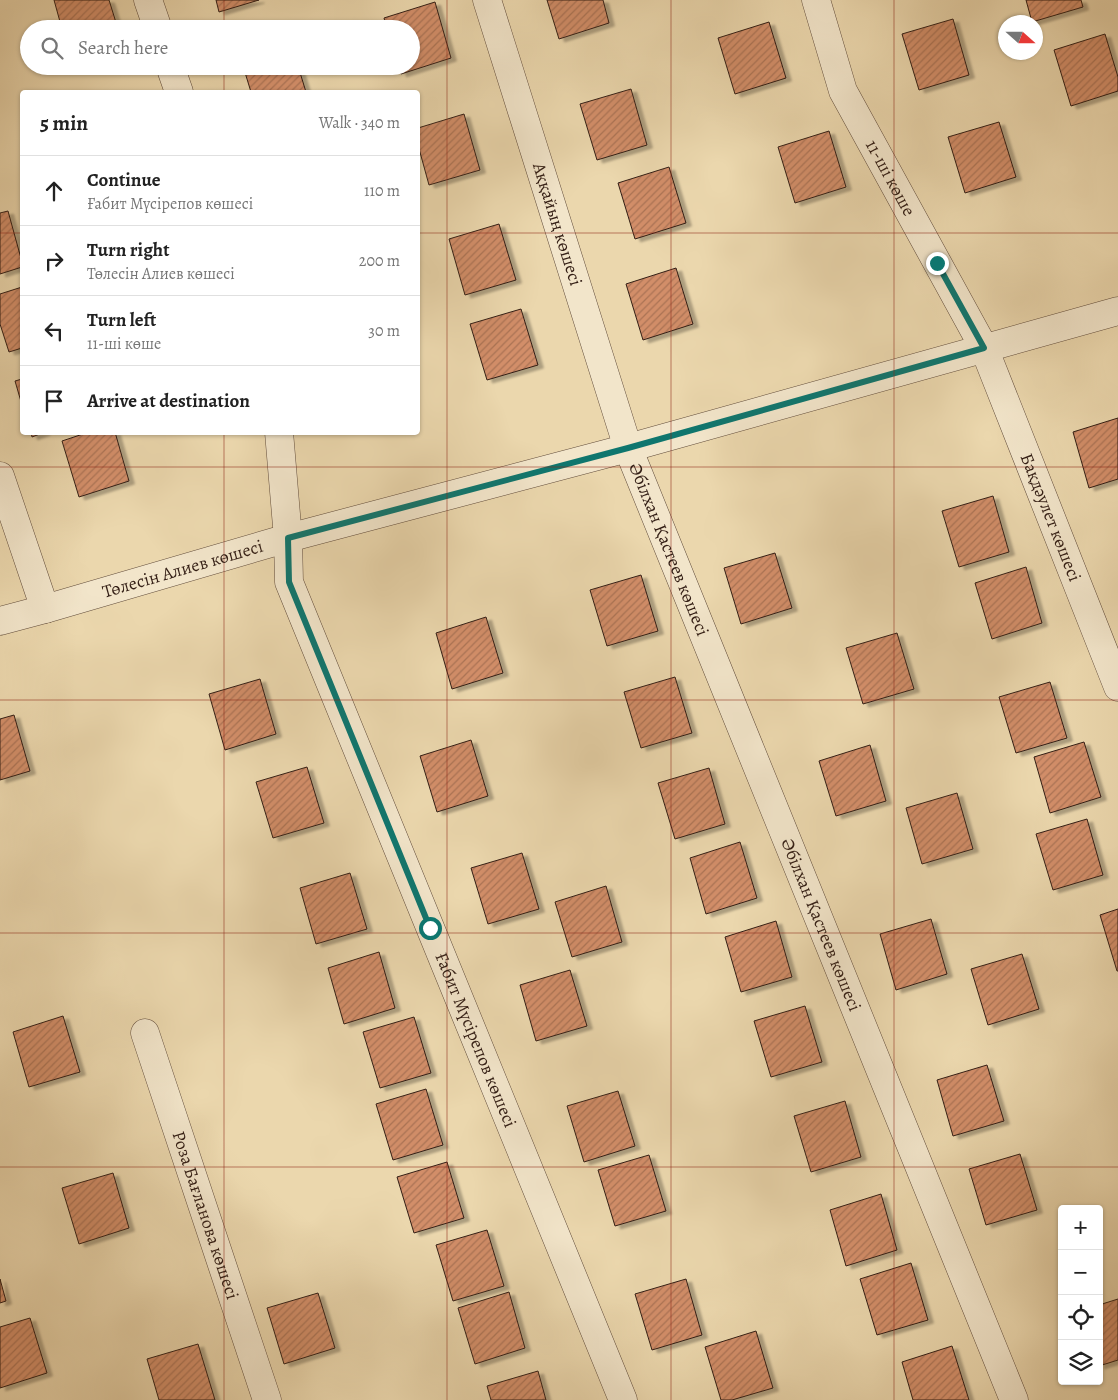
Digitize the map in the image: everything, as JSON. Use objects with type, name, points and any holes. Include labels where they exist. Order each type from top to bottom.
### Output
[{"type":"street","points":[[148,0],[155,20]]},
{"type":"street","name":"Аққайың көшесі","points":[[487,0],[628,448]]},
{"type":"street","name":"11-ші көше","points":[[816,0],[843,91],[984,348]]},
{"type":"street","points":[[173,75],[178,90]]},
{"type":"street","name":"Төлесін Алиев көшесі","points":[[0,621],[288,538],[628,448],[1118,311]]},
{"type":"street","name":"Бақдәулет көшесi","points":[[984,348],[1118,687]]},
{"type":"street","name":"Ғабит Мүсірепов көшесi","points":[[280,435],[288,538],[289,582],[624,1400]]},
{"type":"street","name":"Әбілхан Қастеев көшесi","points":[[628,448],[1014,1400]]},
{"type":"street","points":[[0,476],[45,609]]},
{"type":"street","name":"Роза Бағланова көшесi","points":[[144,1032],[267,1400]]},
{"type":"building","points":[[54,0],[109,0],[115,20],[60,20]]},
{"type":"building","points":[[216,0],[259,0],[219,12]]},
{"type":"building","points":[[547,0],[603,0],[609,23],[559,39]]},
{"type":"building","points":[[1026,0],[1081,0],[1083,7],[1043,19],[1043,15],[1030,15]]},
{"type":"building","points":[[435,2],[451,58],[420,68],[420,20],[385,20],[384,18]]},
{"type":"building","points":[[953,19],[969,75],[919,90],[902,34]]},
{"type":"building","points":[[769,22],[786,78],[735,94],[718,38]]},
{"type":"building","points":[[1105,34],[1118,77],[1118,91],[1071,106],[1054,50]]},
{"type":"building","points":[[246,75],[301,75],[305,90],[250,90]]},
{"type":"building","points":[[631,89],[647,145],[597,160],[580,104]]},
{"type":"building","points":[[464,114],[480,170],[429,185],[420,152],[420,127]]},
{"type":"building","points":[[999,122],[1016,177],[965,193],[948,137]]},
{"type":"building","points":[[829,131],[846,187],[795,203],[778,147]]},
{"type":"building","points":[[669,167],[686,223],[635,239],[618,183]]},
{"type":"building","points":[[8,211],[20,255],[20,268],[0,274],[0,213]]},
{"type":"building","points":[[499,224],[516,280],[465,295],[449,239]]},
{"type":"building","points":[[676,268],[693,324],[643,340],[626,284]]},
{"type":"building","points":[[20,288],[20,349],[9,352],[0,324],[0,294]]},
{"type":"building","points":[[521,309],[538,365],[487,380],[470,324]]},
{"type":"building","points":[[20,380],[20,398],[15,381]]},
{"type":"building","points":[[1118,418],[1118,479],[1089,488],[1073,432]]},
{"type":"building","points":[[80,435],[116,435],[129,481],[79,497],[62,441]]},
{"type":"building","points":[[993,496],[1009,552],[959,567],[942,511]]},
{"type":"building","points":[[775,553],[792,608],[741,624],[724,568]]},
{"type":"building","points":[[1026,567],[1042,623],[992,639],[975,583]]},
{"type":"building","points":[[641,575],[658,631],[607,646],[590,590]]},
{"type":"building","points":[[486,617],[503,673],[452,689],[436,633]]},
{"type":"building","points":[[897,633],[914,689],[863,704],[846,648]]},
{"type":"building","points":[[675,677],[692,733],[641,748],[624,692]]},
{"type":"building","points":[[260,679],[276,734],[225,750],[209,694]]},
{"type":"building","points":[[1050,682],[1067,738],[1016,753],[999,697]]},
{"type":"building","points":[[14,715],[30,771],[0,780],[0,719]]},
{"type":"building","points":[[471,740],[488,796],[437,812],[420,756]]},
{"type":"building","points":[[1084,742],[1101,797],[1050,813],[1034,757]]},
{"type":"building","points":[[870,745],[886,801],[836,816],[819,761]]},
{"type":"building","points":[[307,767],[324,823],[273,838],[256,782]]},
{"type":"building","points":[[709,768],[725,824],[675,839],[658,783]]},
{"type":"building","points":[[957,793],[973,849],[922,864],[906,808]]},
{"type":"building","points":[[1087,819],[1103,875],[1053,890],[1036,834]]},
{"type":"building","points":[[740,842],[757,898],[706,914],[690,858]]},
{"type":"building","points":[[522,853],[539,909],[488,924],[471,868]]},
{"type":"building","points":[[350,873],[367,929],[316,944],[300,888]]},
{"type":"building","points":[[606,886],[622,942],[572,957],[555,902]]},
{"type":"building","points":[[1118,909],[1118,971],[1117,971],[1100,915]]},
{"type":"building","points":[[931,919],[947,974],[896,990],[880,934]]},
{"type":"building","points":[[776,921],[792,977],[741,992],[725,937]]},
{"type":"building","points":[[379,952],[395,1008],[344,1024],[328,968]]},
{"type":"building","points":[[1022,954],[1039,1009],[988,1025],[971,969]]},
{"type":"building","points":[[570,970],[587,1026],[536,1041],[520,985]]},
{"type":"building","points":[[805,1006],[822,1062],[771,1077],[754,1021]]},
{"type":"building","points":[[63,1016],[80,1072],[29,1087],[13,1032]]},
{"type":"building","points":[[414,1017],[431,1073],[380,1088],[363,1032]]},
{"type":"building","points":[[987,1065],[1004,1121],[953,1136],[937,1080]]},
{"type":"building","points":[[426,1089],[443,1145],[393,1160],[376,1104]]},
{"type":"building","points":[[618,1091],[635,1146],[584,1162],[567,1106]]},
{"type":"building","points":[[845,1101],[861,1157],[811,1172],[794,1116]]},
{"type":"building","points":[[1020,1154],[1037,1210],[986,1225],[969,1169]]},
{"type":"building","points":[[649,1155],[666,1211],[615,1226],[598,1170]]},
{"type":"building","points":[[447,1162],[464,1218],[414,1233],[397,1177]]},
{"type":"building","points":[[113,1173],[129,1228],[79,1244],[62,1188]]},
{"type":"building","points":[[881,1194],[897,1250],[846,1266],[830,1210]]},
{"type":"building","points":[[487,1230],[504,1286],[453,1301],[436,1245]]},
{"type":"building","points":[[911,1263],[928,1320],[877,1335],[860,1279]]},
{"type":"building","points":[[0,1279],[6,1301],[0,1303]]},
{"type":"building","points":[[686,1279],[702,1335],[652,1350],[635,1294]]},
{"type":"building","points":[[509,1292],[525,1348],[475,1364],[458,1308]]},
{"type":"building","points":[[318,1293],[335,1348],[284,1364],[267,1308]]},
{"type":"building","points":[[1118,1299],[1118,1360],[1103,1365],[1103,1340],[1103,1304]]},
{"type":"building","points":[[30,1318],[47,1373],[0,1388],[0,1327]]},
{"type":"building","points":[[756,1331],[773,1388],[732,1400],[721,1400],[705,1347]]},
{"type":"building","points":[[198,1344],[215,1400],[159,1400],[147,1359]]},
{"type":"building","points":[[952,1346],[969,1400],[913,1400],[902,1362]]},
{"type":"building","points":[[538,1371],[546,1400],[491,1400],[487,1386]]},
{"type":"route","points":[[430,928],[289,582],[288,538],[628,448],[984,348],[937,263]]}]
